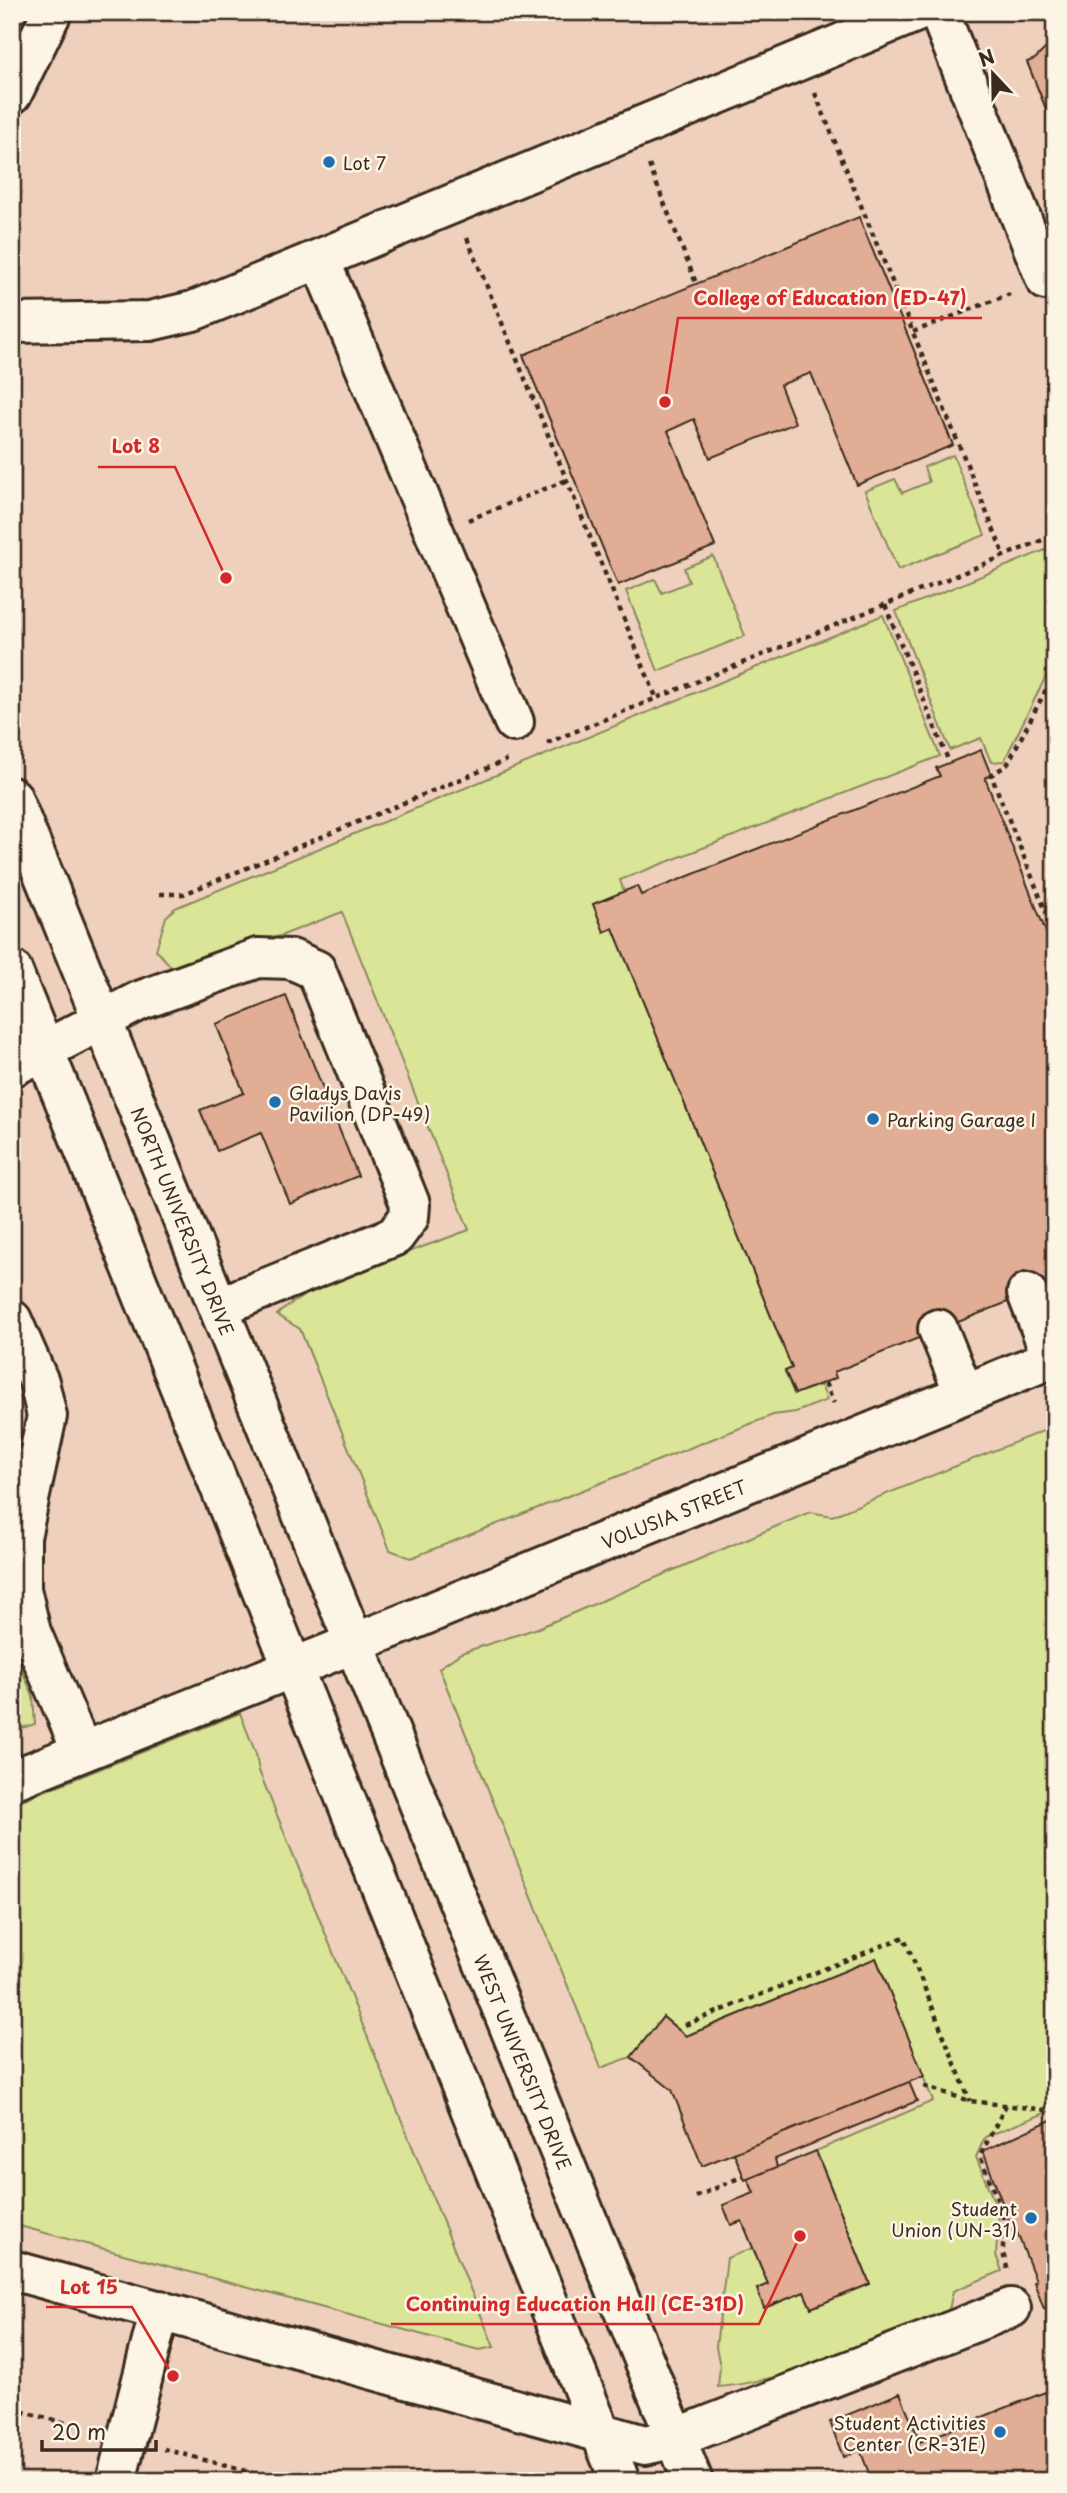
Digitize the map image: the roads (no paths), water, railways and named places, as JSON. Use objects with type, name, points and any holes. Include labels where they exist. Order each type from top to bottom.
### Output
[{"type":"street","points":[[12,94],[52,12]]},
{"type":"street","points":[[12,323],[150,321],[193,311],[917,12]]},
{"type":"street","points":[[939,12],[1046,280]]},
{"type":"street","points":[[320,260],[520,743]]},
{"type":"street","name":"NORTH UNIVERSITY DRIVE","points":[[12,797],[354,1644]]},
{"type":"street","points":[[29,1059],[139,1001],[258,958],[274,956],[305,963],[316,970],[410,1204],[409,1217],[395,1236],[219,1307]]},
{"type":"street","points":[[12,970],[29,1059],[291,1668],[620,2481]]},
{"type":"street","points":[[1027,1293],[1054,1357]]},
{"type":"street","points":[[12,1320],[39,1382],[47,1416],[21,1537],[21,1589],[31,1632],[82,1752]]},
{"type":"street","points":[[938,1329],[964,1393]]},
{"type":"street","name":"VOLUSIA STREET","points":[[12,1780],[354,1644],[1054,1357]]},
{"type":"street","name":"WEST UNIVERSITY DRIVE","points":[[354,1644],[693,2481]]},
{"type":"street","points":[[12,2270],[600,2430],[645,2445],[676,2438],[1012,2308]]},
{"type":"street","points":[[116,2481],[160,2310]]},
{"type":"place","name":"Lot 7","points":[[329,162]]},
{"type":"place","name":"College of Education (ED-47)","points":[[665,402]]},
{"type":"place","name":"Lot 8","points":[[226,578]]},
{"type":"place","name":"Gladys Davis Pavilion (DP-49)","points":[[275,1102]]},
{"type":"place","name":"Parking Garage I","points":[[873,1119]]},
{"type":"place","name":"Student Union (UN-31)","points":[[1031,2218]]},
{"type":"place","name":"Continuing Education Hall (CE-31D)","points":[[800,2236]]},
{"type":"place","name":"Lot 15","points":[[173,2376]]},
{"type":"place","name":"Student Activities Center (CR-31E)","points":[[1000,2432]]}]
